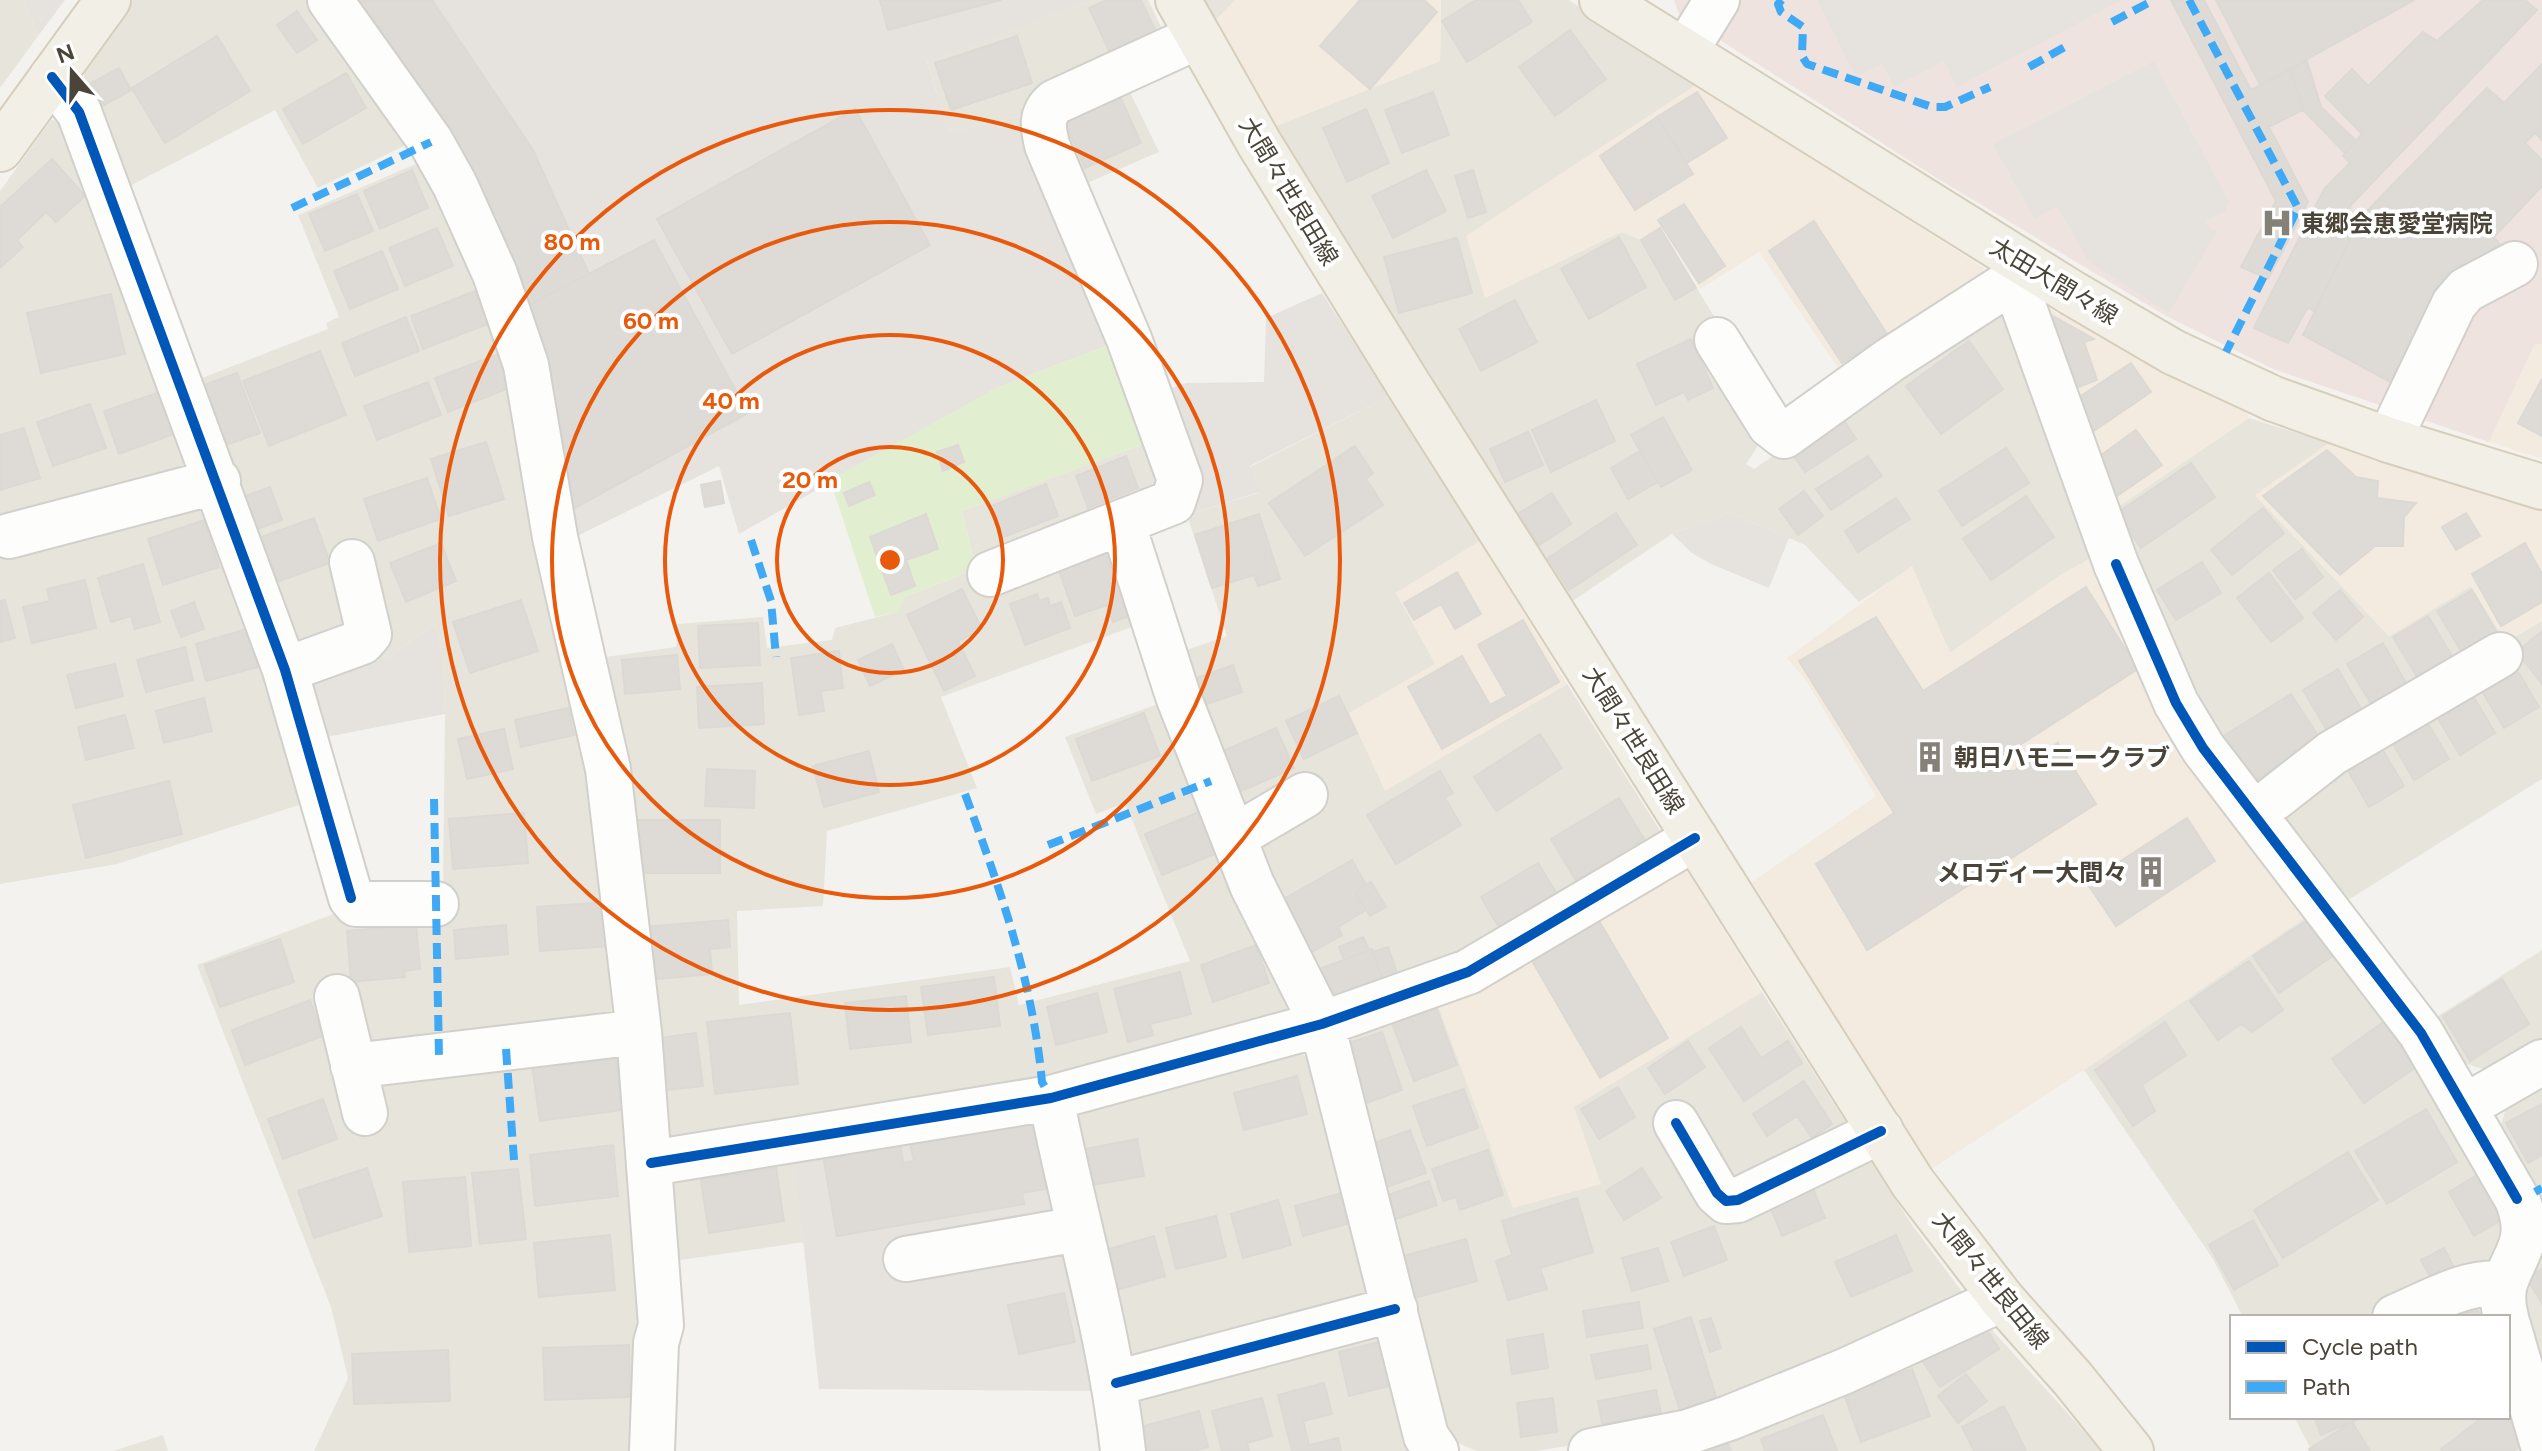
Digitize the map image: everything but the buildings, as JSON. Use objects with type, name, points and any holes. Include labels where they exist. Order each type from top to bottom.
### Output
[{"type":"main road","points":[[0,149],[108,0]]},
{"type":"main road","name":"太田大間々線","points":[[1602,0],[1686,50],[2019,272],[2173,352],[2274,399],[2389,440],[2542,487]]},
{"type":"main road","name":"大間々世良田線","points":[[1188,19],[1408,384],[1913,1183],[2002,1299],[2131,1451]]},
{"type":"street","points":[[330,0],[431,142],[465,203],[526,365],[555,537],[605,743],[639,1032],[661,1325],[656,1343],[652,1451]]},
{"type":"street","points":[[1686,50],[1717,0]]},
{"type":"street","points":[[990,574],[1173,502],[1180,480],[1129,339],[1047,145],[1042,120],[1046,110],[1055,102],[1188,19]]},
{"type":"street","points":[[52,77],[79,112],[218,481],[285,670],[351,898],[356,904],[436,904]]},
{"type":"street","points":[[2389,440],[2454,304],[2466,290],[2515,264]]},
{"type":"street","points":[[1717,340],[1770,425],[1784,436],[2019,272],[2116,564],[2176,703],[2203,748],[2319,902],[2388,984],[2466,1106],[2517,1199],[2527,1222],[2524,1246],[2509,1268],[2506,1309]]},
{"type":"street","points":[[9,536],[218,481]]},
{"type":"street","points":[[1122,522],[1174,684],[1269,925],[1322,1024],[1426,1436],[1436,1451]]},
{"type":"street","points":[[285,670],[362,642],[369,634],[352,562]]},
{"type":"street","points":[[2254,814],[2332,753],[2500,655]]},
{"type":"street","points":[[1234,837],[1305,795]]},
{"type":"street","points":[[651,1163],[1051,1098],[1322,1024],[1468,972],[1695,838]]},
{"type":"street","points":[[337,997],[365,1113]]},
{"type":"street","points":[[353,1066],[639,1032]]},
{"type":"street","points":[[2466,1106],[2542,1062]]},
{"type":"street","points":[[1051,1098],[1078,1229],[1116,1383],[1123,1451]]},
{"type":"street","points":[[1676,1123],[1717,1193],[1726,1201],[1738,1200],[1881,1131]]},
{"type":"street","points":[[906,1259],[1078,1229]]},
{"type":"street","points":[[2400,1315],[2468,1287],[2490,1282],[2506,1309]]},
{"type":"street","points":[[1591,1451],[1688,1432],[1729,1418],[1845,1371],[2002,1299]]},
{"type":"street","points":[[1116,1383],[1395,1309]]},
{"type":"street","points":[[2510,1324],[2542,1442]]},
{"type":"shaded area","points":[[0,0],[24,0],[38,36],[0,88]]},
{"type":"shaded area","points":[[24,0],[65,0],[38,36]]},
{"type":"shaded area","points":[[133,0],[313,0],[414,141],[318,188],[275,110],[124,189],[83,83],[86,64]]},
{"type":"shaded area","points":[[346,0],[1090,0],[927,62],[949,132],[1022,116],[1114,343],[996,388],[739,534],[719,466],[569,540],[542,380]]},
{"type":"shaded area","points":[[1090,0],[1148,0],[1165,35],[1034,98],[1022,116],[949,132],[927,61]]},
{"type":"shaded area","points":[[1204,0],[1235,0],[1215,21]]},
{"type":"shaded area","points":[[1235,0],[1441,0],[1440,61],[1276,126],[1215,21]]},
{"type":"shaded area","points":[[1441,0],[1569,0],[1696,85],[1467,236],[1486,297],[1621,232],[1660,228],[1731,344],[1765,435],[1746,464],[1754,469],[1994,305],[2009,310],[2103,553],[2062,574],[1950,653],[1912,567],[1859,602],[1805,545],[1730,513],[1672,534],[1571,602],[1276,126],[1440,61]]},
{"type":"shaded area","name":"東郷会恵愛堂病院","points":[[1674,0],[2542,0],[2542,344],[2535,344],[2489,442],[2273,369],[2166,316],[1940,180],[1679,14]]},
{"type":"shaded area","points":[[1817,0],[2122,0],[1957,87],[1944,61],[1894,87],[1882,64],[1856,77]]},
{"type":"shaded area","points":[[2154,61],[2229,202],[2225,211],[2206,221],[2210,229],[2218,230],[2169,313],[2089,262],[2057,206],[2034,219],[1993,144]]},
{"type":"shaded area","points":[[1126,84],[1159,152],[1080,186],[1060,115]]},
{"type":"shaded area","points":[[1696,85],[1984,268],[1979,286],[1844,377],[1759,252],[1700,289],[1661,228],[1641,240],[1621,232],[1485,298],[1466,236]]},
{"type":"shaded area","points":[[51,120],[65,122],[191,453],[308,802],[117,864],[0,884],[0,191]]},
{"type":"shaded area","points":[[427,159],[482,274],[554,579],[628,1013],[380,1076],[625,1055],[649,1326],[635,1328],[637,1451],[314,1451],[348,1378],[331,1307],[197,965],[339,912],[443,891],[445,714],[443,657],[435,624],[389,657],[303,683],[197,380],[328,329],[326,323],[339,317],[298,215]]},
{"type":"shaded area","points":[[1322,293],[1389,396],[1250,466],[1259,492],[1187,515],[1161,392],[1186,383],[1264,382],[1266,318]]},
{"type":"shaded area","points":[[2037,302],[2184,383],[2246,411],[2249,418],[2109,513]]},
{"type":"shaded area","points":[[2536,343],[2542,344],[2542,459],[2489,442]]},
{"type":"shaded area","points":[[1389,396],[1480,541],[1396,593],[1436,664],[1385,790],[1567,684],[1666,840],[1491,943],[1325,1000],[1175,654],[1227,636],[1187,515],[1258,493],[1250,467]]},
{"type":"shaded area","points":[[2249,418],[2329,443],[2256,496],[2389,636],[2471,586],[2506,642],[2542,621],[2542,779],[2340,905],[2214,741],[2109,513]]},
{"type":"shaded area","points":[[1149,442],[1162,484],[1109,519],[1140,624],[941,697],[977,788],[827,831],[823,906],[737,911],[739,1005],[1010,967],[1019,1005],[1190,961],[1125,803],[1096,814],[1065,737],[1167,701],[1295,1014],[1042,1082],[672,1148],[660,1135],[599,658],[676,647],[678,624],[763,617],[767,648],[832,640],[835,628],[898,612],[905,597],[976,569],[962,511]]},
{"type":"shaded area","points":[[2329,443],[2542,511],[2542,621],[2506,642],[2471,586],[2389,636],[2255,495]]},
{"type":"shaded area","points":[[1730,513],[1789,538],[1769,588],[1711,564],[1692,553],[1672,534]]},
{"type":"shaded area","points":[[1480,541],[1567,684],[1385,791],[1349,713],[1435,664],[1396,593]]},
{"type":"shaded area","points":[[2096,555],[2310,914],[2084,1070],[1930,1170],[1752,882],[1876,796],[1805,679],[1787,658],[1912,566],[1950,653],[2062,574]]},
{"type":"shaded area","points":[[435,624],[443,657],[445,714],[321,738],[303,683],[389,657]]},
{"type":"shaded area","points":[[1679,864],[1689,874],[1762,992],[1574,1107],[1601,1184],[1513,1208],[1434,994]]},
{"type":"shaded area","points":[[2310,914],[2395,1014],[2514,1220],[2491,1315],[2242,1315],[2213,1259],[2084,1070]]},
{"type":"shaded area","points":[[2542,950],[2542,1041],[2491,1071],[2463,1063],[2435,1018]]},
{"type":"shaded area","points":[[1762,992],[1912,1225],[1972,1305],[1624,1437],[1536,1451],[1477,1451],[1441,1436],[1346,1035],[1434,994],[1513,1207],[1573,1107]]},
{"type":"shaded area","points":[[1297,1051],[1322,1065],[1414,1451],[1138,1451],[1073,1105]]},
{"type":"shaded area","points":[[2542,1082],[2542,1216],[2500,1129],[2508,1101]]},
{"type":"shaded area","points":[[1031,1113],[1102,1391],[819,1389],[794,1153]]},
{"type":"shaded area","points":[[794,1153],[805,1242],[673,1261],[666,1184],[675,1172]]},
{"type":"shaded area","points":[[2542,1246],[2542,1388],[2516,1283],[2540,1258]]},
{"type":"shaded area","points":[[1981,1318],[2102,1451],[1644,1451]]},
{"type":"shaded area","points":[[2510,1380],[2532,1451],[2312,1451],[2295,1419],[2510,1419]]},
{"type":"shaded area","points":[[163,1435],[168,1451],[113,1451]]},
{"type":"green space","points":[[1114,343],[1149,442],[962,511],[976,569],[905,597],[899,612],[875,617],[830,480],[996,388]]},
{"type":"marked path","points":[[1782,0],[1778,4],[1781,12],[1803,27],[1802,56],[1807,64],[1932,107],[1945,107],[1990,87]]},
{"type":"marked path","points":[[2112,22],[2154,0]]},
{"type":"marked path","points":[[2189,0],[2298,208],[2226,352]]},
{"type":"marked path","points":[[2029,67],[2070,44]]},
{"type":"marked path","points":[[292,208],[431,142]]},
{"type":"marked path","points":[[751,540],[771,601],[776,657]]},
{"type":"marked path","points":[[1048,845],[1211,781]]},
{"type":"marked path","points":[[965,794],[1013,936],[1031,1008],[1042,1082],[1051,1098]]},
{"type":"marked path","points":[[434,799],[439,1057]]},
{"type":"marked path","points":[[506,1049],[514,1160]]},
{"type":"marked path","points":[[2535,1192],[2542,1188]]},
{"type":"cycle path","points":[[52,77],[79,112],[285,670],[351,898]]},
{"type":"cycle path","points":[[2116,564],[2176,703],[2203,748],[2421,1033],[2517,1199]]},
{"type":"cycle path","points":[[651,1163],[1051,1098],[1322,1024],[1468,972],[1695,838]]},
{"type":"cycle path","points":[[1676,1123],[1717,1193],[1726,1201],[1738,1200],[1881,1131]]},
{"type":"cycle path","points":[[1116,1383],[1395,1309]]},
{"type":"place","name":"東郷会恵愛堂病院","points":[[2277,223]]},
{"type":"place","name":"朝日ハモ二ークラブ","points":[[1930,757]]},
{"type":"place","name":"メロディー大間々","points":[[2151,872]]}]
